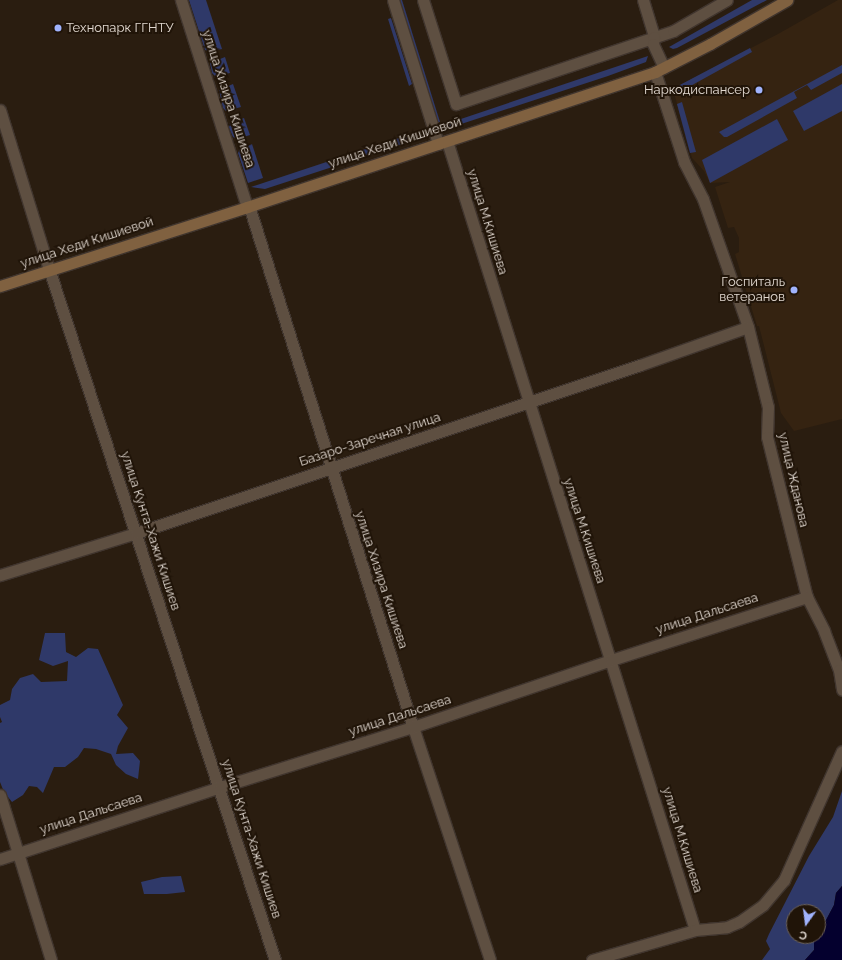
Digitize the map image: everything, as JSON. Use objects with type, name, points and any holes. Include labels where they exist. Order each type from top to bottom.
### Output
[{"type":"main road","name":"улица Хеди Кишиевой","points":[[0,286],[248,206],[659,70],[710,44],[787,0]]},
{"type":"street","name":"улица Хизира Кишиева","points":[[182,0],[413,727],[490,960]]},
{"type":"street","name":"улица М.Кишиева","points":[[393,0],[529,402],[695,930]]},
{"type":"street","points":[[423,0],[456,104],[673,31],[727,0]]},
{"type":"street","name":"улица Жданова","points":[[643,0],[654,37],[653,44],[659,70],[684,162],[703,199],[748,327],[768,407],[767,437],[807,597],[824,631],[836,664],[842,690]]},
{"type":"street","name":"улица Кунта-Хажи Кишиев","points":[[0,110],[49,269],[220,787],[275,960]]},
{"type":"street","name":"Базаро-Заречная улица","points":[[0,575],[136,533],[529,402],[748,327]]},
{"type":"street","name":"улица Дальсаева","points":[[0,859],[220,787],[413,727],[610,660],[807,597]]},
{"type":"street","points":[[592,960],[695,930],[727,927],[739,922],[763,905],[784,880],[842,754]]},
{"type":"street","points":[[0,795],[51,960]]},
{"type":"shaded area","points":[[189,0],[206,0],[222,49],[211,52],[205,50]]},
{"type":"shaded area","points":[[399,0],[402,0],[440,122],[438,122]]},
{"type":"shaded area","points":[[752,0],[767,0],[677,48],[673,49],[669,47]]},
{"type":"shaded area","name":"Госпиталь ветеранов","points":[[838,0],[842,0],[842,419],[794,431],[781,413],[759,326],[757,326],[735,254],[739,252],[739,238],[734,227],[728,228],[715,187],[730,182],[710,183],[704,171],[692,158],[674,93],[676,87],[778,34]]},
{"type":"shaded area","points":[[391,18],[412,84],[409,86],[388,19]]},
{"type":"shaded area","points":[[750,48],[752,52],[685,89],[674,93],[676,87]]},
{"type":"shaded area","points":[[648,56],[646,62],[608,76],[449,128],[445,129],[440,126]]},
{"type":"shaded area","points":[[225,57],[230,73],[215,76],[212,73],[210,63]]},
{"type":"shaded area","points":[[842,65],[842,73],[811,90],[807,85],[794,92],[797,98],[727,137],[724,137],[719,132]]},
{"type":"shaded area","points":[[233,84],[241,107],[226,111],[223,108],[219,90]]},
{"type":"shaded area","points":[[842,84],[842,111],[804,131],[793,111]]},
{"type":"shaded area","points":[[682,102],[696,152],[690,153],[677,104]]},
{"type":"shaded area","points":[[244,118],[250,135],[237,139],[233,137],[229,128],[230,123]]},
{"type":"shaded area","points":[[777,119],[788,140],[710,183],[702,160]]},
{"type":"shaded area","points":[[426,129],[426,134],[421,138],[265,189],[251,187]]},
{"type":"shaded area","points":[[252,144],[263,178],[248,183],[238,153],[240,149]]},
{"type":"shaded area","points":[[45,633],[65,633],[66,652],[76,657],[88,648],[98,649],[123,705],[117,715],[128,728],[118,746],[116,754],[133,753],[140,761],[138,779],[126,774],[116,765],[111,754],[96,749],[84,748],[78,757],[65,767],[54,767],[43,793],[37,787],[29,786],[23,795],[12,802],[4,792],[0,782],[0,723],[2,722],[0,717],[0,705],[10,700],[12,689],[20,678],[33,674],[41,682],[67,681],[68,661],[53,666],[39,660]]},
{"type":"shaded area","points":[[842,791],[842,886],[836,893],[834,905],[826,920],[826,904],[786,904],[786,944],[814,944],[814,950],[805,960],[762,960],[770,949],[766,941],[769,934],[809,856],[833,817]]},
{"type":"shaded area","points":[[181,876],[185,892],[144,894],[141,882],[162,877]]},
{"type":"shaded area","points":[[842,886],[842,960],[805,960],[814,950],[814,944],[826,944],[826,920],[834,905],[836,893]]},
{"type":"place","name":"Технопарк ГГНТУ","points":[[58,28]]},
{"type":"place","name":"Наркодиспансер","points":[[759,90]]},
{"type":"place","name":"Госпиталь ветеранов","points":[[794,290]]}]
